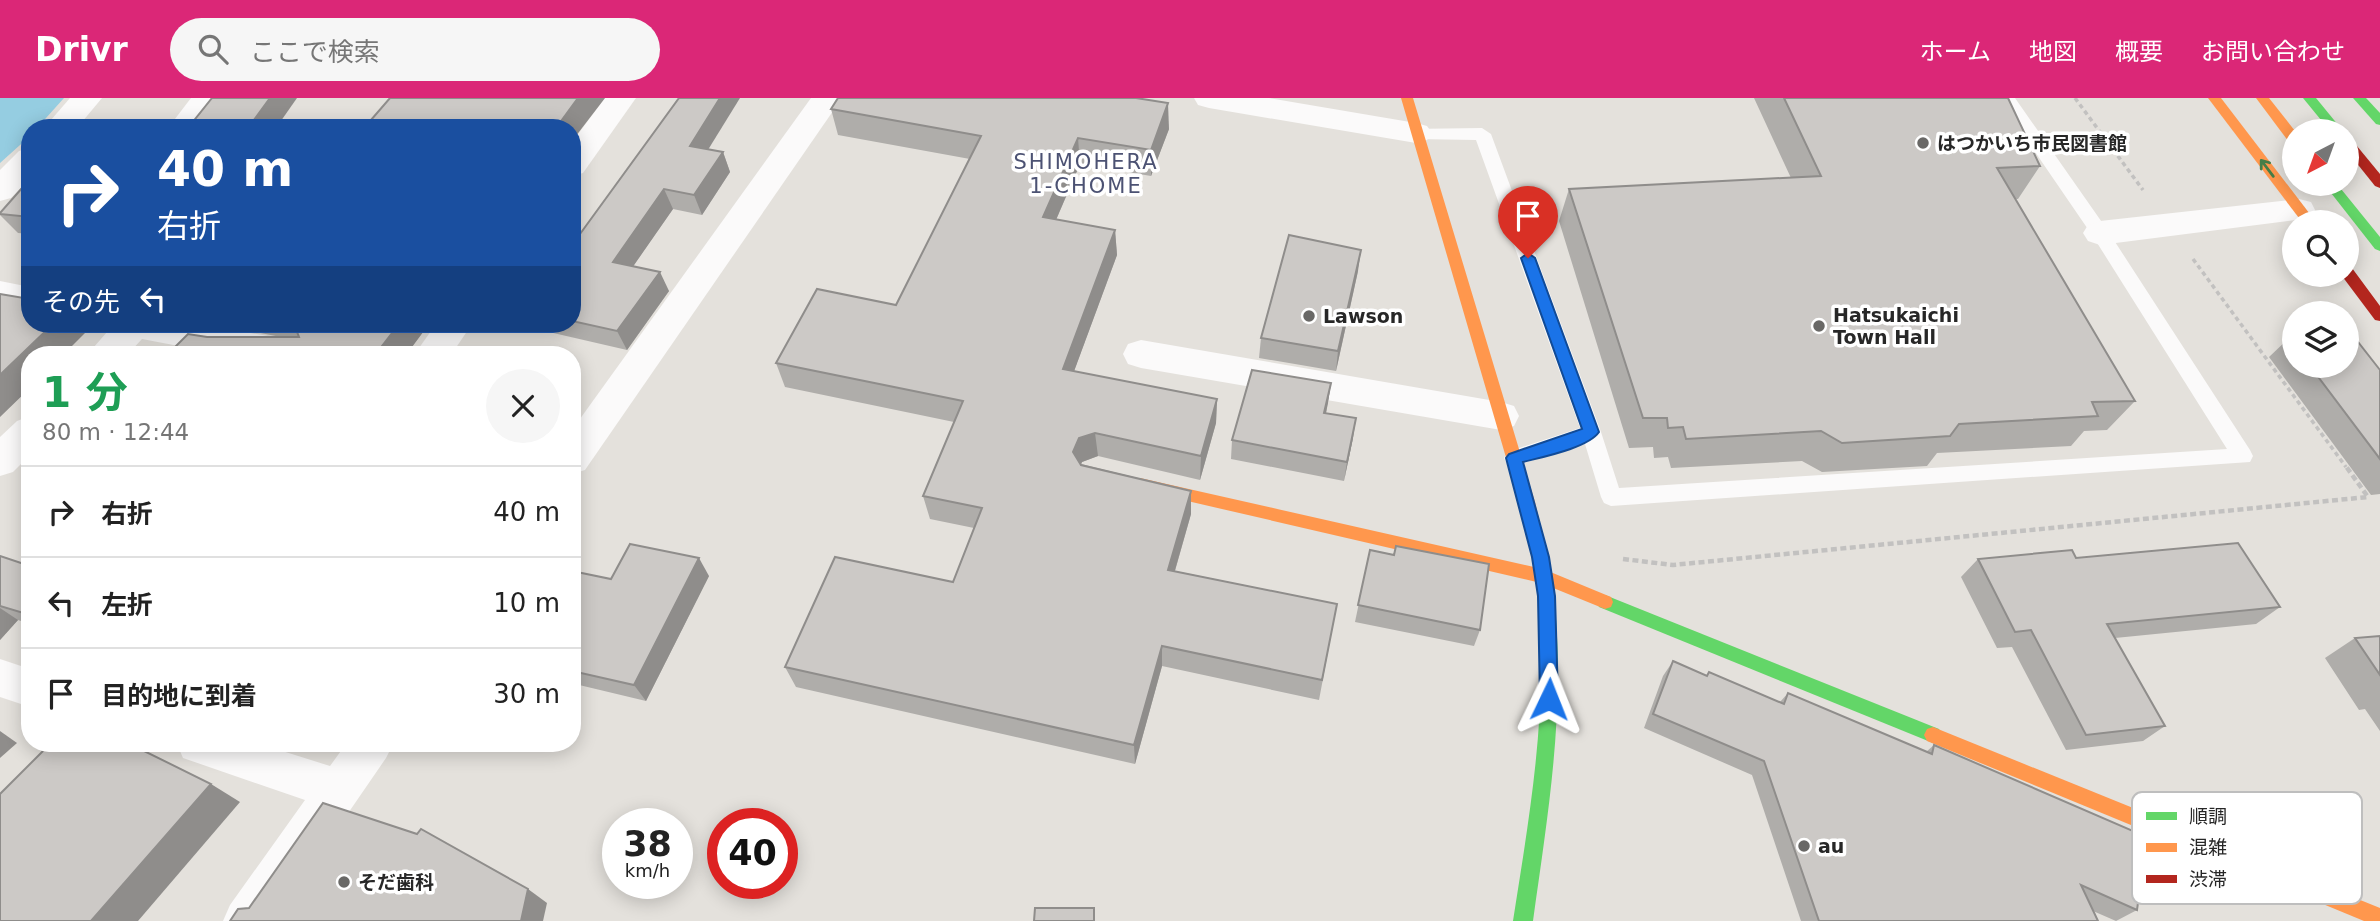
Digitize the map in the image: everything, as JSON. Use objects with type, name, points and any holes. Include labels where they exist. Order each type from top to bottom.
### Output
[{"type":"street","points":[[67,119],[87,98]]},
{"type":"street","points":[[190,119],[208,98]]},
{"type":"street","points":[[581,153],[621,98]]},
{"type":"street","points":[[581,433],[587,416],[827,98]]},
{"type":"street","points":[[1209,98],[1416,133]]},
{"type":"street","points":[[1406,98],[1514,458],[1543,576],[1549,616],[1550,677],[1546,742],[1523,921]]},
{"type":"street","points":[[2214,98],[2299,210]]},
{"type":"street","points":[[2262,98],[2282,124]]},
{"type":"street","points":[[2309,98],[2327,119]]},
{"type":"street","points":[[2359,98],[2380,121]]},
{"type":"street","points":[[2359,158],[2380,183]]},
{"type":"street","points":[[0,190],[21,168]]},
{"type":"street","points":[[2340,196],[2380,246]]},
{"type":"street","points":[[2100,233],[2282,218]]},
{"type":"street","points":[[2358,287],[2380,316]]},
{"type":"street","points":[[0,294],[21,298]]},
{"type":"street","points":[[113,346],[125,333]]},
{"type":"street","points":[[180,333],[249,346]]},
{"type":"street","points":[[1141,354],[1501,416]]},
{"type":"street","points":[[0,461],[21,440]]},
{"type":"street","points":[[1124,480],[1543,576],[2132,817]]},
{"type":"street","points":[[0,678],[21,685]]},
{"type":"street","points":[[223,752],[339,790]]},
{"type":"street","points":[[246,921],[366,752]]},
{"type":"street","points":[[2346,904],[2380,918]]},
{"type":"lane","points":[[1416,133],[1482,134],[1591,432],[1611,497],[2243,456],[2100,233],[2006,98]]},
{"type":"lane","points":[[1514,458],[1567,443],[1591,432]]},
{"type":"water","points":[[0,98],[64,98],[45,119],[21,119],[21,144],[0,163]]},
{"type":"building","points":[[212,98],[270,98],[255,119],[195,119]]},
{"type":"building","points":[[390,98],[578,98],[563,119],[372,119]]},
{"type":"building","points":[[679,98],[720,98],[690,146],[723,152],[694,195],[664,189],[613,262],[660,272],[617,331],[581,323],[581,233]]},
{"type":"building","points":[[838,98],[1136,98],[1168,103],[1151,150],[1078,138],[1043,217],[1115,230],[1063,369],[1217,399],[1201,456],[1095,433],[1079,438],[1073,452],[1081,465],[1191,491],[1168,570],[1337,604],[1322,680],[1162,646],[1134,745],[785,667],[835,557],[953,582],[982,508],[923,496],[963,401],[776,363],[817,289],[896,305],[981,136],[831,109]]},
{"type":"building","name":"Hatsukaichi Town Hall","points":[[1784,98],[2008,98],[2040,166],[1997,168],[2135,401],[2092,402],[2098,416],[1959,424],[1950,436],[1842,443],[1821,431],[1686,439],[1683,427],[1668,428],[1667,418],[1643,418],[1569,189],[1821,176]]},
{"type":"building","points":[[21,189],[21,216],[0,213]]},
{"type":"building","name":"Lawson","points":[[1289,235],[1361,250],[1338,351],[1261,338]]},
{"type":"building","points":[[0,294],[21,298],[21,333],[44,333],[30,346],[21,346],[21,355],[0,375]]},
{"type":"building","points":[[297,333],[392,333],[382,346],[176,346],[188,334],[207,337],[299,337]]},
{"type":"building","points":[[2359,343],[2380,370],[2380,459],[2319,378],[2359,378]]},
{"type":"building","points":[[1252,370],[1331,383],[1324,413],[1356,418],[1347,462],[1232,440]]},
{"type":"building","points":[[2238,543],[2280,607],[2107,624],[2165,726],[2086,735],[2031,630],[2015,632],[1978,559],[2072,550],[2076,558]]},
{"type":"building","points":[[630,544],[699,558],[634,685],[581,673],[581,573],[611,579]]},
{"type":"building","points":[[1396,546],[1489,564],[1480,630],[1358,605],[1370,550],[1394,555]]},
{"type":"building","points":[[0,556],[21,563],[21,612],[0,606]]},
{"type":"building","points":[[2380,636],[2380,675],[2355,638]]},
{"type":"building","points":[[1673,661],[1707,676],[1709,672],[1784,704],[1788,693],[1932,754],[1934,745],[2132,831],[2132,904],[2138,904],[2137,910],[2081,885],[2098,921],[1819,921],[1764,761],[1653,714]]},
{"type":"building","points":[[42,752],[146,752],[211,784],[91,921],[0,921],[0,794]]},
{"type":"building","points":[[323,803],[417,834],[421,829],[528,889],[521,921],[230,921],[238,909],[249,908]]},
{"type":"building","points":[[1035,908],[1094,908],[1094,921],[1034,921]]},
{"type":"traffic: fast","points":[[2309,98],[2327,119]]},
{"type":"traffic: fast","points":[[2359,98],[2380,121]]},
{"type":"traffic: fast","points":[[2340,196],[2380,246]]},
{"type":"traffic: fast","points":[[1523,921],[1548,744],[1551,699],[1549,610],[1542,566]]},
{"type":"traffic: fast","points":[[1605,602],[1933,735]]},
{"type":"traffic: slow","points":[[1407,98],[1527,502],[1542,566]]},
{"type":"traffic: slow","points":[[2214,98],[2300,210]]},
{"type":"traffic: slow","points":[[2262,98],[2282,124]]},
{"type":"traffic: slow","points":[[1140,484],[1543,576],[1605,602]]},
{"type":"traffic: slow","points":[[1933,735],[2132,816]]},
{"type":"traffic: slow","points":[[2346,904],[2380,918]]},
{"type":"traffic: jam","points":[[2359,158],[2380,183]]},
{"type":"traffic: jam","points":[[2358,287],[2380,316]]},
{"type":"place","name":"はつかいち市民図書館","points":[[1923,143]]},
{"type":"place","name":"Lawson","points":[[1309,316]]},
{"type":"place","name":"Hatsukaichi Town Hall","points":[[1819,326]]},
{"type":"place","name":"au","points":[[1804,846]]},
{"type":"place","name":"そだ歯科","points":[[344,882]]},
{"type":"district","name":"SHIMOHERA 1-CHOME","points":[[1086,174]]},
{"type":"route","points":[[1528,258],[1591,432],[1567,443],[1514,458],[1541,557],[1549,616],[1549,699]]}]
